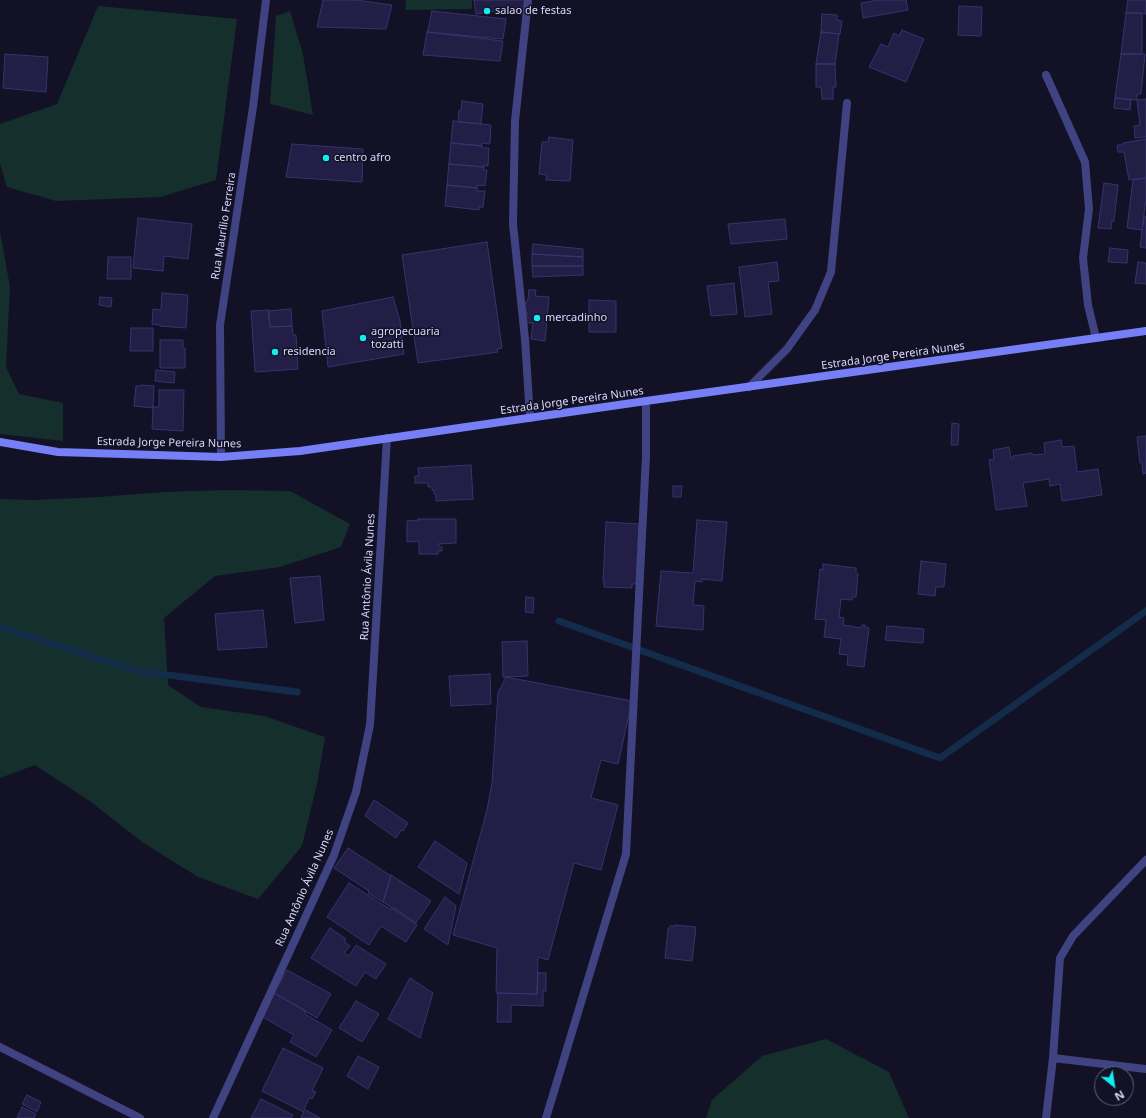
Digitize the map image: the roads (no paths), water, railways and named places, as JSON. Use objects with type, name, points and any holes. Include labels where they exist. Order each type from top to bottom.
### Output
[{"type":"street","name":"Rua Maurílio Ferreira","points":[[221,457],[220,325],[253,107],[266,0]]},
{"type":"street","points":[[528,0],[515,121],[513,224],[525,339],[530,418]]},
{"type":"street","points":[[1046,75],[1085,162],[1089,209],[1083,258],[1088,305],[1096,338]]},
{"type":"street","points":[[748,387],[787,348],[815,310],[831,272],[847,103]]},
{"type":"street","name":"Estrada Jorge Pereira Nunes","points":[[0,442],[58,452],[221,457],[300,451],[1146,331]]},
{"type":"street","points":[[546,1118],[626,854],[646,456],[646,401]]},
{"type":"street","name":"Rua Antônio Ávila Nunes","points":[[213,1118],[334,855],[356,792],[370,724],[387,438]]},
{"type":"street","points":[[1046,1118],[1060,958],[1073,936],[1146,860]]},
{"type":"street","points":[[0,1047],[140,1118]]},
{"type":"street","points":[[1052,1058],[1146,1069]]},
{"type":"waterway","points":[[559,621],[940,758],[1146,611]]},
{"type":"waterway","points":[[0,627],[138,671],[297,692]]},
{"type":"place","name":"salao de festas","points":[[487,11]]},
{"type":"place","name":"centro afro","points":[[326,158]]},
{"type":"place","name":"mercadinho","points":[[537,318]]},
{"type":"place","name":"agropecuaria tozatti","points":[[363,338]]},
{"type":"place","name":"residencia","points":[[275,352]]}]
